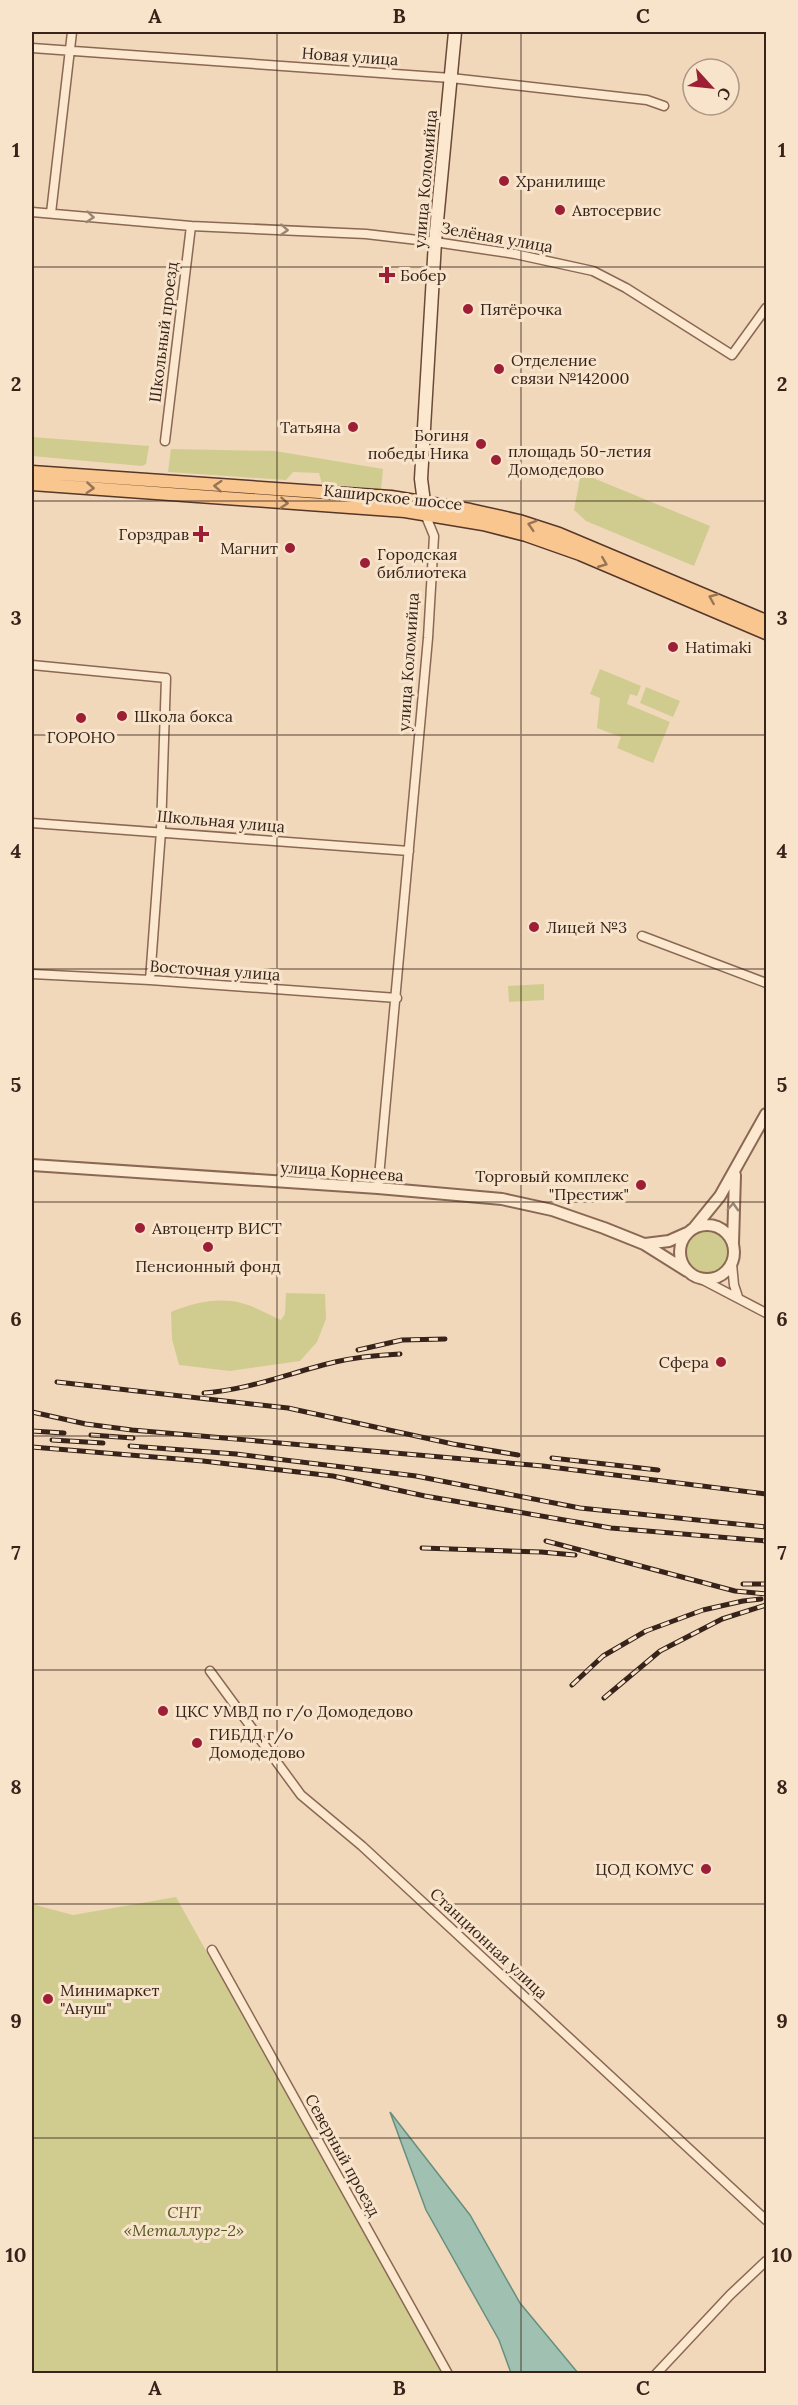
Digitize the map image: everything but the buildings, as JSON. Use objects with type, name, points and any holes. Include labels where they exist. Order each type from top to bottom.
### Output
[{"type":"main road","name":"улица Коломийца","points":[[424,508],[422,479],[435,242],[455,32]]},
{"type":"main road","name":"Каширское шоссе","points":[[32,472],[503,517],[559,534],[766,621]]},
{"type":"main road","name":"Каширское шоссе","points":[[32,484],[424,508],[540,539],[603,563],[766,633]]},
{"type":"street","points":[[51,213],[72,32]]},
{"type":"street","name":"Новая улица","points":[[32,48],[451,78],[647,100],[664,106]]},
{"type":"street","name":"Зелёная улица","points":[[32,212],[191,226],[366,234],[515,254],[592,270],[626,288],[732,355],[766,309]]},
{"type":"street","name":"Школьный проезд","points":[[165,441],[191,226]]},
{"type":"street","name":"улица Коломийца","points":[[378,1188],[428,638],[434,536],[424,508]]},
{"type":"street","points":[[32,664],[166,678],[161,831],[150,980]]},
{"type":"street","name":"Школьная улица","points":[[32,823],[409,851]]},
{"type":"street","points":[[642,936],[766,983]]},
{"type":"street","name":"Восточная улица","points":[[32,974],[397,998]]},
{"type":"street","points":[[766,1114],[736,1172],[714,1205],[691,1231],[680,1250],[680,1258],[687,1271],[766,1313]]},
{"type":"street","name":"улица Корнеева","points":[[32,1165],[378,1188],[521,1202],[573,1216],[644,1244],[687,1271]]},
{"type":"street","points":[[736,1172],[732,1264],[738,1297]]},
{"type":"street","points":[[644,1244],[669,1241],[709,1225],[723,1230],[733,1243]]},
{"type":"street","points":[[701,1279],[720,1276],[732,1264]]},
{"type":"street","name":"Станционная улица","points":[[210,1671],[302,1795],[363,1846],[766,2220]]},
{"type":"street","name":"Северный проезд","points":[[212,1950],[448,2373]]},
{"type":"street","points":[[656,2373],[730,2295],[766,2261]]},
{"type":"green space","points":[[32,437],[149,446],[146,464],[142,466],[32,456]]},
{"type":"green space","points":[[171,449],[275,451],[383,469],[381,489],[322,484],[319,473],[293,472],[286,480],[168,472]]},
{"type":"green space","points":[[581,473],[710,526],[694,566],[586,521],[574,510]]},
{"type":"green space","points":[[600,669],[641,686],[637,696],[630,694],[627,704],[670,722],[653,763],[617,748],[621,737],[597,728],[600,698],[590,694]]},
{"type":"green space","points":[[646,687],[680,701],[673,717],[640,703]]},
{"type":"green space","points":[[544,984],[544,1000],[509,1002],[508,986]]},
{"type":"green space","points":[[707,1230],[723,1236],[729,1252],[723,1268],[707,1274],[691,1268],[685,1252],[691,1236]]},
{"type":"green space","points":[[286,1293],[325,1294],[326,1319],[317,1342],[300,1361],[230,1371],[179,1365],[172,1339],[171,1312],[197,1304],[233,1301],[246,1304],[281,1320],[285,1314]]},
{"type":"green space","name":"СНТ «Металлург-2»","points":[[176,1897],[442,2373],[32,2373],[32,1904],[73,1915]]},
{"type":"shaded area","points":[[390,2112],[470,2215],[520,2303],[578,2373],[511,2373],[499,2340],[426,2210]]},
{"type":"railway","points":[[358,1350],[402,1340],[445,1339]]},
{"type":"railway","points":[[204,1393],[254,1385],[343,1360],[400,1354]]},
{"type":"railway","points":[[57,1382],[288,1408],[453,1444],[518,1455]]},
{"type":"railway","points":[[32,1412],[86,1424],[132,1430],[543,1466],[766,1494]]},
{"type":"railway","points":[[32,1431],[64,1433]]},
{"type":"railway","points":[[91,1435],[133,1438]]},
{"type":"railway","points":[[52,1440],[103,1443]]},
{"type":"railway","points":[[130,1446],[236,1454],[416,1476],[580,1508],[766,1527]]},
{"type":"railway","points":[[32,1447],[203,1461],[333,1476],[425,1496],[611,1528],[766,1541]]},
{"type":"railway","points":[[552,1458],[658,1470]]},
{"type":"railway","points":[[546,1541],[735,1591],[766,1594]]},
{"type":"railway","points":[[422,1548],[575,1555]]},
{"type":"railway","points":[[743,1584],[766,1584]]},
{"type":"railway","points":[[572,1685],[603,1656],[646,1631],[703,1610],[761,1599]]},
{"type":"railway","points":[[604,1698],[660,1651],[722,1619],[766,1605]]},
{"type":"place","name":"Хранилище","points":[[504,181]]},
{"type":"place","name":"Автосервис","points":[[560,210]]},
{"type":"place","name":"Бобер","points":[[387,275]]},
{"type":"place","name":"Пятёрочка","points":[[468,309]]},
{"type":"place","name":"Отделение связи №142000","points":[[499,369]]},
{"type":"place","name":"Татьяна","points":[[353,427]]},
{"type":"place","name":"Богиня победы Ника","points":[[481,444]]},
{"type":"place","name":"площадь 50-летия Домодедово","points":[[496,460]]},
{"type":"place","name":"Горздрав","points":[[201,534]]},
{"type":"place","name":"Магнит","points":[[290,548]]},
{"type":"place","name":"Городская библиотека","points":[[365,563]]},
{"type":"place","name":"Hatimaki","points":[[673,647]]},
{"type":"place","name":"Школа бокса","points":[[122,716]]},
{"type":"place","name":"ГОРОНО","points":[[81,718]]},
{"type":"place","name":"Лицей №3","points":[[534,927]]},
{"type":"place","name":"Торговый комплекс \"Престиж\"","points":[[641,1185]]},
{"type":"place","name":"Автоцентр ВИСТ","points":[[140,1228]]},
{"type":"place","name":"Пенсионный фонд","points":[[208,1247]]},
{"type":"place","name":"Сфера","points":[[721,1362]]},
{"type":"place","name":"ЦКС УМВД по г/о Домодедово","points":[[163,1711]]},
{"type":"place","name":"ГИБДД г/о Домодедово","points":[[197,1743]]},
{"type":"place","name":"ЦОД КОМУС","points":[[706,1869]]},
{"type":"place","name":"Минимаркет \"Ануш\"","points":[[48,1999]]}]
